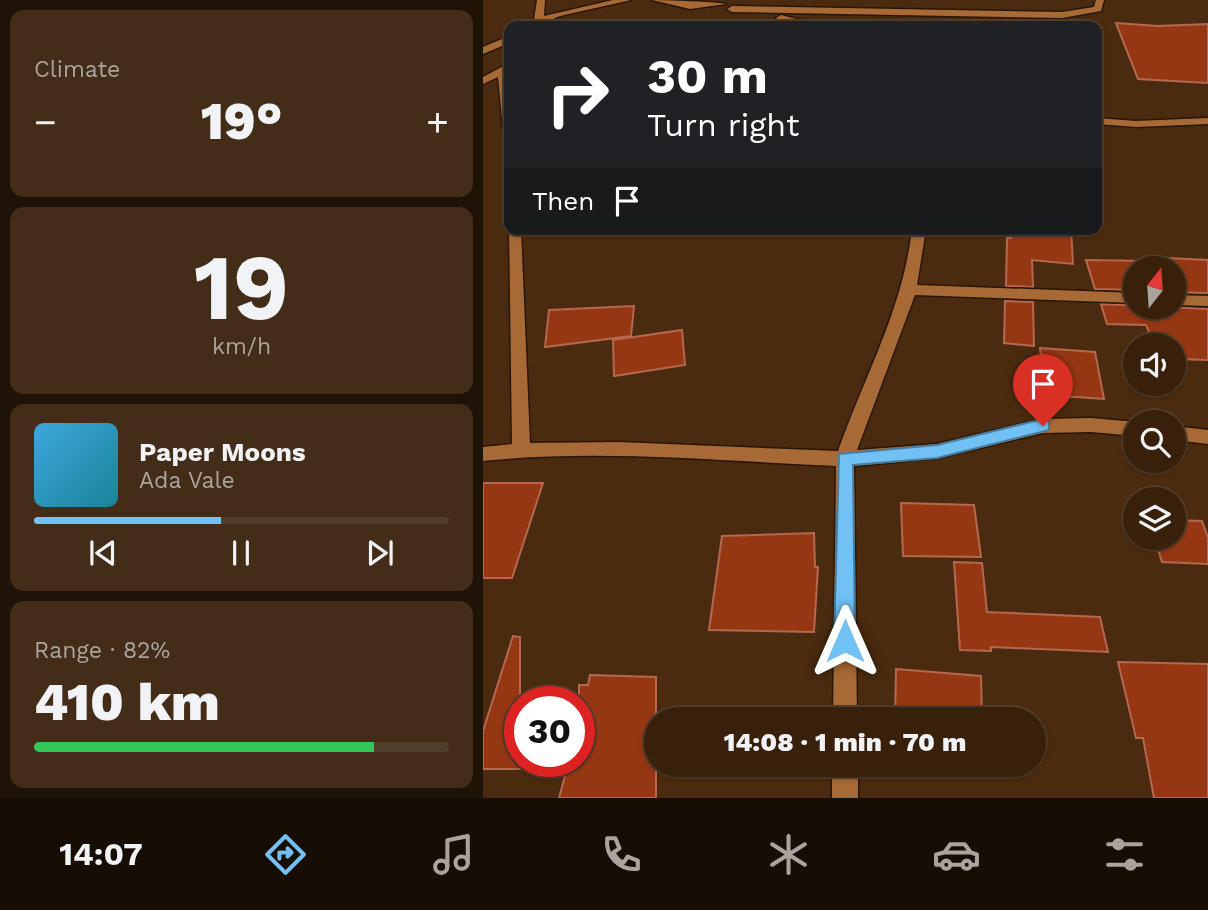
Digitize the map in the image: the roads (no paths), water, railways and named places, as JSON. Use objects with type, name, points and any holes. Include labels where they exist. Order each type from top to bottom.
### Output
[{"type":"street","points":[[541,0],[538,20],[592,5],[627,0]]},
{"type":"street","points":[[656,0],[690,6],[720,2],[732,9],[788,21]]},
{"type":"street","points":[[921,0],[921,12]]},
{"type":"street","points":[[732,9],[1085,14],[1098,9],[1100,0]]},
{"type":"street","points":[[836,21],[838,11]]},
{"type":"street","points":[[483,51],[504,41]]},
{"type":"street","points":[[483,81],[504,69]]},
{"type":"street","points":[[1102,121],[1136,124],[1208,121]]},
{"type":"street","points":[[514,235],[521,450]]},
{"type":"street","points":[[845,707],[845,459],[857,419],[909,290],[918,259],[919,235]]},
{"type":"street","points":[[909,290],[1123,298]]},
{"type":"street","points":[[1187,300],[1208,301]]},
{"type":"street","points":[[483,454],[521,450],[619,449],[845,459],[937,451],[1043,426],[1091,425],[1123,428]]},
{"type":"street","points":[[1186,434],[1208,437]]},
{"type":"street","points":[[845,777],[845,798]]}]
